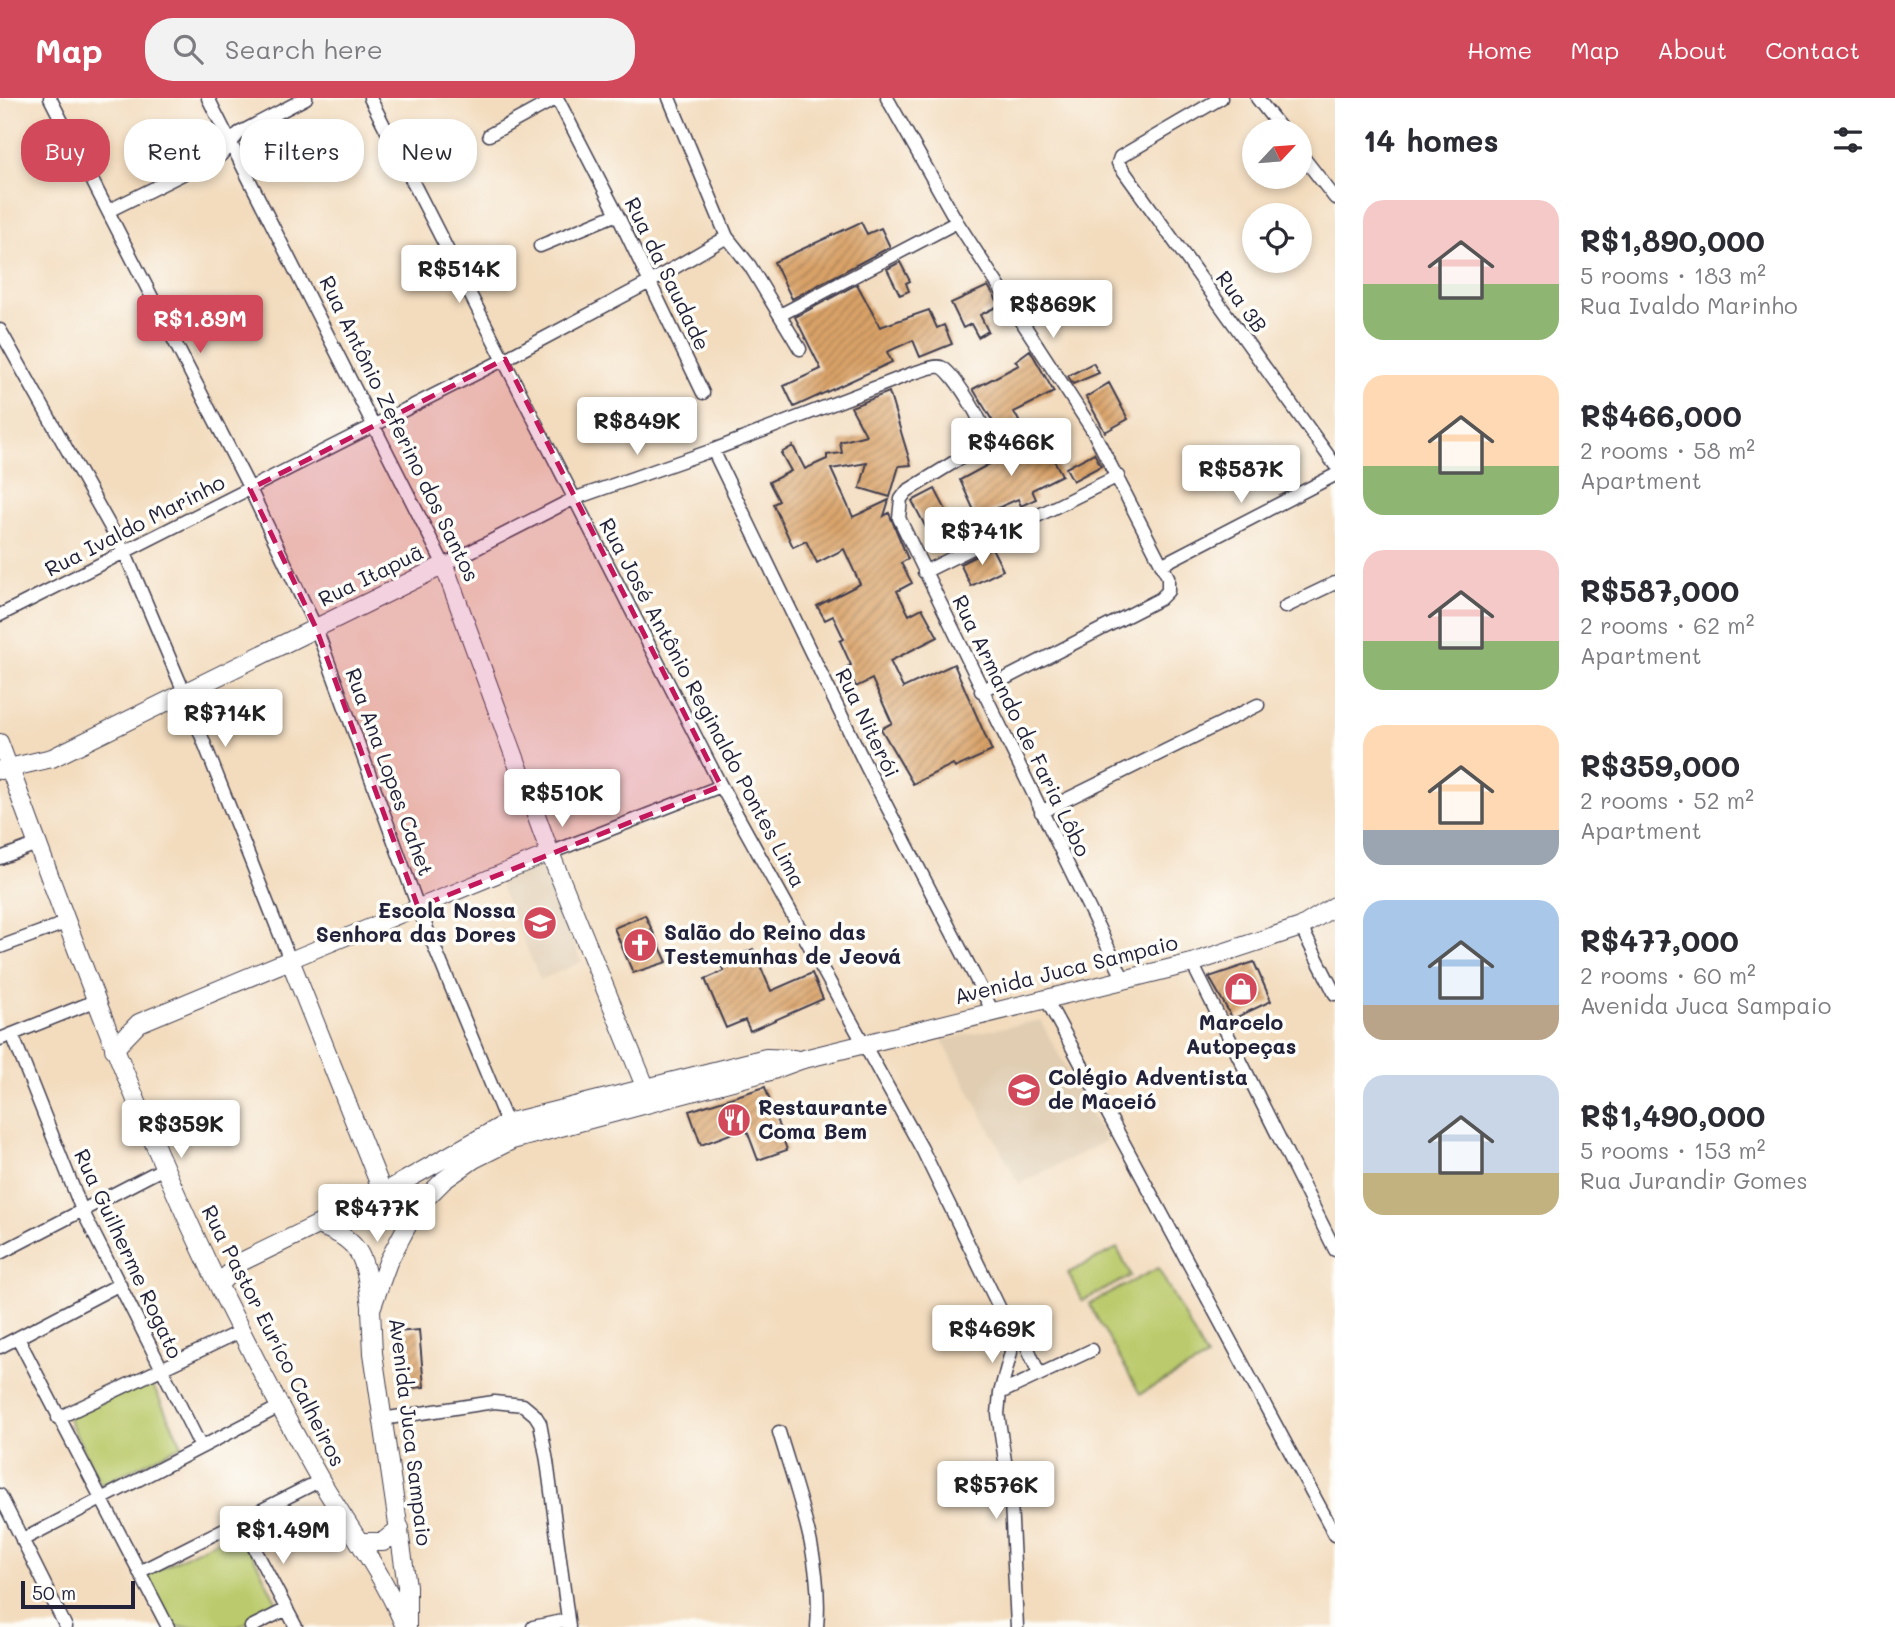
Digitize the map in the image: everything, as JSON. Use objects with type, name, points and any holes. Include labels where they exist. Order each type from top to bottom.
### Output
[{"type":"main road","name":"Rua Itapuã","points":[[5,770],[52,758],[444,565]]},
{"type":"main road","name":"Rua Antônio Zeferino dos Santos","points":[[444,565],[550,853],[649,1094]]},
{"type":"main road","name":"Rua Pastor Euríco Calheiros","points":[[5,770],[68,922],[114,1049],[164,1168],[241,1331],[321,1480],[388,1587],[406,1627]]},
{"type":"main road","name":"Avenida Juca Sampaio","points":[[219,1284],[241,1262],[320,1226],[508,1123],[770,1071],[800,1059],[1192,963],[1301,927],[1335,906]]},
{"type":"main road","points":[[103,1021],[119,1025],[139,1023],[290,960],[383,1193],[402,1204],[417,1207]]},
{"type":"main road","points":[[114,1049],[139,1023]]},
{"type":"main road","name":"Avenida Juca Sampaio","points":[[406,1627],[407,1586],[373,1353],[372,1309],[388,1262],[417,1207],[444,1180],[474,1159],[512,1140],[649,1094]]},
{"type":"main road","points":[[320,1226],[342,1233],[359,1251],[365,1268],[372,1309]]},
{"type":"main road","points":[[208,1262],[241,1262]]},
{"type":"main road","points":[[360,1542],[383,1542],[400,1528]]},
{"type":"street","name":"Rua Ivaldo Marinho","points":[[50,98],[250,489],[316,628]]},
{"type":"street","name":"Rua Antônio Zeferino dos Santos","points":[[208,98],[444,565]]},
{"type":"street","points":[[108,211],[221,155],[240,133],[306,98]]},
{"type":"street","name":"Rua José Antônio Reginaldo Pontes Lima","points":[[370,98],[721,786],[922,1149],[1001,1311],[1010,1335],[1011,1352],[1000,1393],[998,1414],[1011,1500],[1017,1627]]},
{"type":"street","points":[[489,135],[557,98]]},
{"type":"street","name":"Rua da Saudade","points":[[557,98],[617,214],[703,393]]},
{"type":"street","points":[[669,98],[727,237],[750,266],[800,349]]},
{"type":"street","points":[[887,98],[957,222],[1093,431],[1168,577],[1168,592],[1160,599],[981,691]]},
{"type":"street","name":"Rua 3B","points":[[1221,98],[1118,161],[1335,465]]},
{"type":"street","points":[[1258,98],[1274,119]]},
{"type":"street","points":[[1312,168],[1335,198]]},
{"type":"street","points":[[540,246],[617,214]]},
{"type":"street","points":[[780,315],[957,222]]},
{"type":"street","name":"Rua Ivaldo Marinho","points":[[0,615],[505,359],[650,282],[727,237]]},
{"type":"street","points":[[0,330],[125,553],[184,692],[290,960],[721,786]]},
{"type":"street","name":"Rua Armando de Faria Lôbo","points":[[914,373],[937,367],[947,370],[981,420],[987,434],[977,448],[918,482],[901,499],[899,518],[1123,978]]},
{"type":"street","name":"Rua Itapuã","points":[[444,565],[573,499],[713,450],[914,373]]},
{"type":"street","name":"Rua Niterói","points":[[713,450],[866,766],[992,1010]]},
{"type":"street","points":[[1163,564],[1335,475]]},
{"type":"street","points":[[924,572],[1118,476]]},
{"type":"street","points":[[1285,607],[1335,583]]},
{"type":"street","name":"Rua Ana Lopes Cahet","points":[[316,628],[418,908],[508,1123]]},
{"type":"street","points":[[1041,812],[1258,705]]},
{"type":"street","name":"Rua Pastor Euríco Calheiros","points":[[0,743],[5,770]]},
{"type":"street","points":[[0,858],[37,844]]},
{"type":"street","points":[[0,947],[68,922]]},
{"type":"street","points":[[1301,927],[1335,994]]},
{"type":"street","points":[[1192,963],[1335,1250]]},
{"type":"street","points":[[1045,997],[1335,1535]]},
{"type":"street","points":[[6,1037],[95,1001]]},
{"type":"street","name":"Rua Guilherme Rogato","points":[[6,1037],[82,1210],[201,1447]]},
{"type":"street","points":[[0,1253],[164,1168]]},
{"type":"street","points":[[0,1347],[120,1283]]},
{"type":"street","points":[[1001,1311],[1026,1343],[1039,1374]]},
{"type":"street","points":[[58,1418],[241,1331]]},
{"type":"street","points":[[18,1338],[168,1627]]},
{"type":"street","points":[[1000,1393],[1092,1350]]},
{"type":"street","points":[[382,1419],[494,1402],[514,1403],[529,1409],[540,1423],[568,1624],[533,1627]]},
{"type":"street","points":[[22,1540],[281,1406]]},
{"type":"street","points":[[779,1432],[818,1577],[817,1627]]},
{"type":"street","points":[[139,1572],[321,1480]]},
{"type":"street","points":[[0,1495],[66,1627]]},
{"type":"street","points":[[240,1521],[296,1627]]},
{"type":"street","points":[[251,1627],[287,1609]]},
{"type":"highlighted area","points":[[505,359],[721,786],[418,907],[316,628],[250,489]]},
{"type":"shaded area","name":"Escola Nossa Senhora das Dores","points":[[540,865],[582,962],[540,980],[499,883]]},
{"type":"shaded area","name":"Colégio Adventista de Maceió","points":[[1040,1020],[1106,1141],[1019,1184],[942,1040]]},
{"type":"green space","points":[[1117,1248],[1131,1276],[1082,1301],[1068,1273]]},
{"type":"green space","points":[[1158,1268],[1207,1358],[1140,1394],[1089,1304]]},
{"type":"green space","points":[[149,1378],[182,1445],[101,1485],[68,1418]]},
{"type":"green space","points":[[240,1529],[279,1607],[238,1627],[170,1627],[145,1576]]},
{"type":"building","points":[[861,222],[867,234],[881,228],[890,247],[792,299],[774,262]]},
{"type":"building","points":[[900,262],[910,281],[906,283],[909,291],[900,295],[887,269]]},
{"type":"building","points":[[857,284],[880,327],[929,310],[937,328],[944,325],[952,344],[920,357],[913,340],[887,352],[892,362],[794,407],[784,386],[821,369],[795,317]]},
{"type":"building","points":[[988,286],[1000,305],[980,315],[988,331],[978,337],[971,324],[963,328],[951,303]]},
{"type":"building","points":[[1030,350],[1054,392],[1014,412],[1019,421],[1000,433],[973,389],[1019,365],[1015,361]]},
{"type":"building","points":[[1093,363],[1099,373],[1073,384],[1068,376]]},
{"type":"building","points":[[1109,383],[1128,419],[1105,432],[1086,397]]},
{"type":"building","points":[[889,392],[911,465],[899,466],[890,497],[860,488],[867,463],[831,469],[853,517],[889,500],[884,516],[889,513],[908,559],[901,563],[912,583],[897,591],[909,615],[922,608],[938,637],[890,661],[903,688],[954,664],[992,751],[955,768],[953,764],[913,784],[881,729],[892,723],[872,679],[856,687],[847,667],[851,665],[840,641],[844,639],[833,616],[825,620],[817,606],[860,584],[844,549],[817,563],[806,541],[793,547],[773,504],[779,501],[769,482],[791,471],[781,453],[793,446],[805,469],[827,459],[827,455],[842,453],[840,442],[866,435],[851,407]]},
{"type":"building","points":[[1041,436],[1062,475],[1032,490],[1036,499],[1021,506],[1018,499],[977,517],[960,480]]},
{"type":"building","points":[[1094,453],[1101,466],[1073,481],[1066,468]]},
{"type":"building","points":[[935,489],[958,533],[935,545],[912,501]]},
{"type":"building","points":[[992,548],[1003,570],[971,586],[960,564]]},
{"type":"building","name":"Salão do Reino das Testemunhas de Jeová","points":[[645,915],[667,962],[633,973],[614,928]]},
{"type":"building","points":[[753,949],[771,991],[812,973],[823,999],[750,1031],[745,1020],[726,1028],[705,979],[724,971],[720,964]]},
{"type":"building","name":"Marcelo Autopeças","points":[[1254,962],[1271,1001],[1233,1019],[1209,977]]},
{"type":"building","name":"Restaurante Coma Bem","points":[[765,1087],[787,1150],[758,1160],[746,1128],[701,1145],[689,1111]]},
{"type":"building","points":[[419,1330],[424,1387],[402,1389],[396,1332]]},
{"type":"place","name":"Escola Nossa Senhora das Dores","points":[[540,923]]},
{"type":"place","name":"Salão do Reino das Testemunhas de Jeová","points":[[640,945]]},
{"type":"place","name":"Marcelo Autopeças","points":[[1241,989]]},
{"type":"place","name":"Colégio Adventista de Maceió","points":[[1024,1090]]},
{"type":"place","name":"Restaurante Coma Bem","points":[[734,1120]]}]
